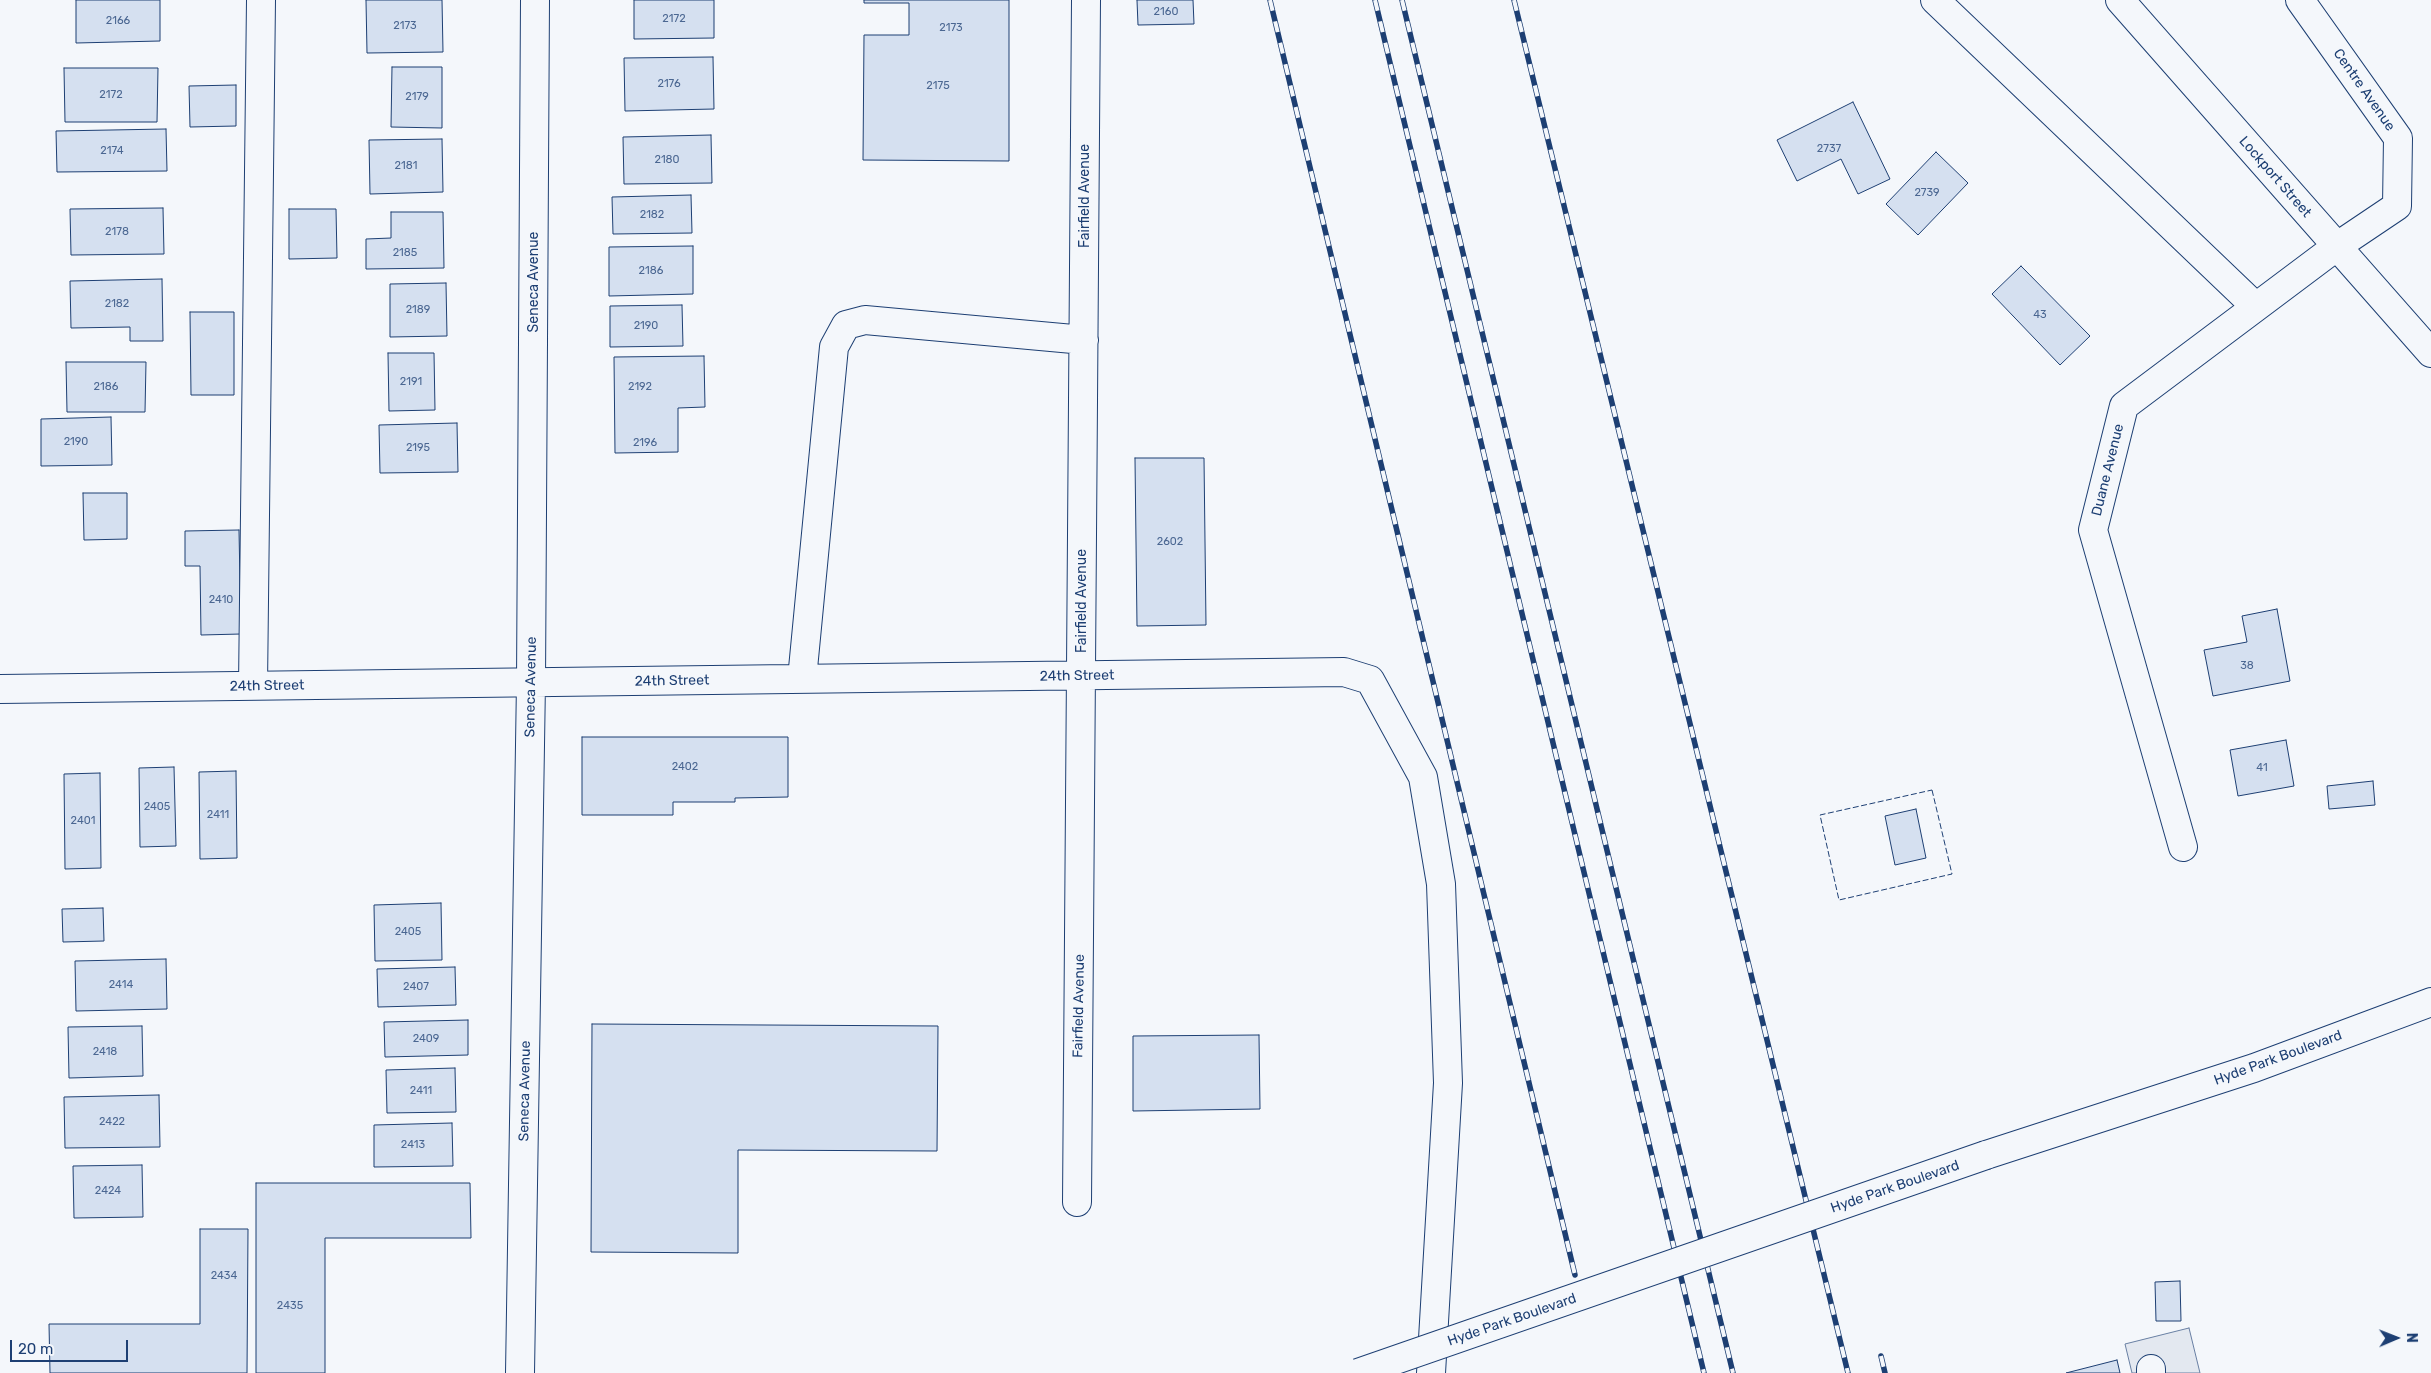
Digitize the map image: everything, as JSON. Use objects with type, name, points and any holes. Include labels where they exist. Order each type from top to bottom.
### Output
[{"type":"street","points":[[252,686],[261,0]]},
{"type":"street","name":"Seneca Avenue","points":[[520,1373],[531,682],[536,0]]},
{"type":"street","name":"Fairfield Avenue","points":[[1077,1202],[1086,0]]},
{"type":"street","points":[[1935,0],[2256,307]]},
{"type":"street","name":"Lockport Street","points":[[2120,0],[2431,353]]},
{"type":"street","name":"Centre Avenue","points":[[2300,0],[2398,138],[2397,206],[2336,247]]},
{"type":"street","name":"Duane Avenue","points":[[2183,847],[2093,530],[2124,406],[2336,247]]},
{"type":"street","points":[[802,679],[834,346],[846,325],[865,320],[1084,340]]},
{"type":"street","name":"24th Street","points":[[0,689],[1344,672],[1370,680],[1423,776],[1441,884],[1448,1083],[1430,1373]]},
{"type":"street","name":"Hyde Park Boulevard","points":[[1358,1373],[1986,1155],[2254,1068],[2431,1002]]},
{"type":"shaded area","points":[[2189,1328],[2200,1373],[2132,1373],[2125,1344]]},
{"type":"building","points":[[76,0],[160,0],[160,41],[76,43]]},
{"type":"building","points":[[366,0],[442,0],[443,52],[367,53]]},
{"type":"building","points":[[634,0],[714,0],[714,38],[634,39]]},
{"type":"building","points":[[864,0],[1009,0],[1009,161],[863,160],[864,35],[909,35],[909,3],[864,3]]},
{"type":"building","points":[[1137,0],[1193,0],[1194,24],[1138,25]]},
{"type":"building","points":[[713,57],[714,109],[625,111],[624,58]]},
{"type":"building","points":[[392,67],[442,67],[442,128],[391,127]]},
{"type":"building","points":[[64,68],[158,68],[157,122],[65,122]]},
{"type":"building","points":[[236,85],[236,126],[190,127],[189,86]]},
{"type":"building","points":[[1853,102],[1890,179],[1858,194],[1841,159],[1797,181],[1777,140]]},
{"type":"building","points":[[166,129],[167,171],[57,172],[56,131]]},
{"type":"building","points":[[711,135],[712,183],[624,184],[623,137]]},
{"type":"building","points":[[442,139],[443,192],[370,194],[369,140]]},
{"type":"building","points":[[1936,152],[1968,183],[1918,235],[1886,204]]},
{"type":"building","points":[[691,195],[692,233],[613,234],[612,197]]},
{"type":"building","points":[[163,208],[164,254],[71,255],[70,209]]},
{"type":"building","points":[[289,209],[336,209],[337,258],[289,259]]},
{"type":"building","points":[[391,212],[443,212],[444,268],[366,269],[366,239],[391,238]]},
{"type":"building","points":[[693,246],[693,294],[609,296],[609,247]]},
{"type":"building","points":[[2021,266],[2090,336],[2060,365],[1992,294]]},
{"type":"building","points":[[162,279],[163,341],[130,341],[130,327],[71,328],[70,281]]},
{"type":"building","points":[[446,283],[447,336],[390,337],[390,284]]},
{"type":"building","points":[[682,305],[683,346],[610,347],[610,306]]},
{"type":"building","points":[[190,312],[234,312],[234,395],[191,395]]},
{"type":"building","points":[[388,353],[434,353],[435,410],[389,411]]},
{"type":"building","points":[[704,356],[705,407],[678,408],[678,452],[615,453],[614,357]]},
{"type":"building","points":[[66,362],[146,362],[145,412],[67,412]]},
{"type":"building","points":[[111,417],[112,465],[41,466],[41,419]]},
{"type":"building","points":[[457,423],[458,472],[380,473],[379,425]]},
{"type":"building","points":[[1135,458],[1204,458],[1206,625],[1137,626]]},
{"type":"building","points":[[83,493],[127,493],[127,539],[84,540]]},
{"type":"building","points":[[239,530],[241,634],[201,635],[200,566],[185,566],[185,531]]},
{"type":"building","points":[[2277,609],[2290,681],[2213,696],[2204,650],[2247,642],[2242,616]]},
{"type":"building","points":[[582,737],[788,737],[788,797],[735,798],[735,802],[673,802],[673,815],[582,815]]},
{"type":"building","points":[[2286,740],[2294,786],[2238,796],[2230,750]]},
{"type":"building","points":[[174,767],[176,846],[140,847],[139,768]]},
{"type":"building","points":[[236,771],[237,858],[200,859],[199,772]]},
{"type":"building","points":[[100,773],[101,868],[65,869],[64,774]]},
{"type":"building","points":[[2373,781],[2375,805],[2329,809],[2327,786]]},
{"type":"building","points":[[1916,809],[1926,858],[1895,865],[1885,816]]},
{"type":"building","points":[[441,903],[442,960],[375,961],[374,905]]},
{"type":"building","points":[[103,908],[104,941],[63,942],[62,909]]},
{"type":"building","points":[[166,959],[167,1009],[76,1011],[75,961]]},
{"type":"building","points":[[455,967],[456,1005],[378,1007],[377,969]]},
{"type":"building","points":[[468,1020],[468,1055],[385,1057],[384,1022]]},
{"type":"building","points":[[592,1024],[938,1026],[937,1151],[738,1150],[738,1253],[591,1252]]},
{"type":"building","points":[[142,1026],[143,1076],[69,1078],[68,1027]]},
{"type":"building","points":[[1259,1035],[1260,1109],[1133,1111],[1133,1036]]},
{"type":"building","points":[[455,1068],[456,1112],[387,1113],[386,1070]]},
{"type":"building","points":[[159,1095],[160,1147],[65,1148],[64,1097]]},
{"type":"building","points":[[452,1123],[453,1166],[374,1167],[374,1125]]},
{"type":"building","points":[[142,1165],[143,1217],[74,1218],[73,1166]]},
{"type":"building","points":[[256,1183],[470,1183],[471,1238],[325,1238],[325,1373],[256,1373]]},
{"type":"building","points":[[200,1229],[248,1229],[247,1373],[50,1373],[49,1324],[200,1324]]},
{"type":"building","points":[[2180,1281],[2181,1321],[2156,1321],[2155,1282]]},
{"type":"building","points":[[2117,1360],[2120,1373],[2066,1373]]},
{"type":"railway","points":[[1270,0],[1575,1275]]},
{"type":"railway","points":[[1375,0],[1704,1373]]},
{"type":"railway","points":[[1402,0],[1733,1373]]},
{"type":"railway","points":[[1514,0],[1848,1373]]},
{"type":"railway","points":[[1881,1356],[1885,1373]]},
{"type":"fence","points":[[1932,790],[1952,874],[1839,900],[1820,815],[1932,790]]}]
